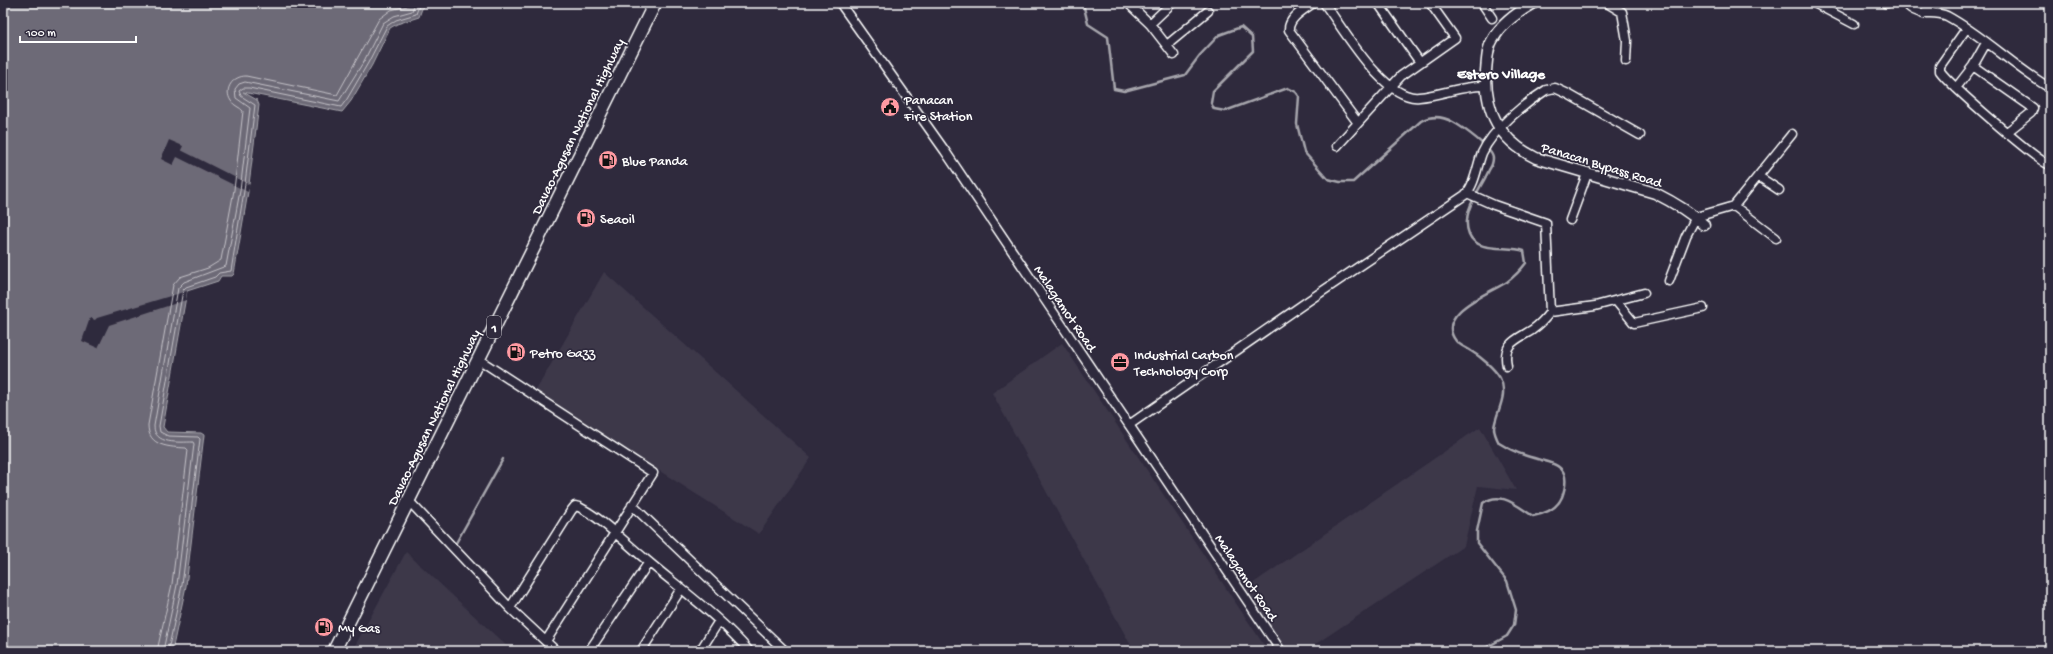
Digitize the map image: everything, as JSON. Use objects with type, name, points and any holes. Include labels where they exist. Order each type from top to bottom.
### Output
[{"type":"highway","name":"Davao-Agusan National Highway","points":[[334,651],[655,3]]},
{"type":"main road","name":"Panacan Bypass Road","points":[[1534,3],[1500,28],[1492,39],[1487,61],[1486,86],[1491,110],[1499,128],[1510,142],[1527,154],[1548,163],[1655,193],[1678,204],[1704,225]]},
{"type":"street","name":"Malagamot Road","points":[[840,3],[945,151],[1281,651]]},
{"type":"street","points":[[1128,3],[1150,24],[1174,55]]},
{"type":"street","points":[[1150,24],[1172,3]]},
{"type":"street","points":[[1313,3],[1291,21],[1289,30],[1358,123]]},
{"type":"street","points":[[1324,3],[1376,74],[1390,86],[1416,97],[1469,86],[1486,86]]},
{"type":"street","points":[[1378,3],[1419,61]]},
{"type":"street","points":[[1337,146],[1390,86],[1419,61],[1455,38],[1430,3]]},
{"type":"street","points":[[1482,3],[1492,18]]},
{"type":"street","points":[[1607,3],[1622,12],[1627,41],[1626,61]]},
{"type":"street","points":[[1814,3],[1854,24]]},
{"type":"street","points":[[1905,3],[1912,10],[1923,14],[1945,16],[1986,43],[2026,74],[2050,88]]},
{"type":"street","points":[[1923,14],[1933,3]]},
{"type":"street","points":[[1167,45],[1208,11]]},
{"type":"street","points":[[1966,29],[1939,69],[1941,73],[2006,132],[2050,165]]},
{"type":"street","points":[[1956,88],[1973,66],[1986,43]]},
{"type":"street","points":[[1973,66],[2033,108],[2031,113],[2006,132]]},
{"type":"street","points":[[1130,425],[1469,194],[1483,152],[1499,128],[1540,94],[1550,88],[1556,88],[1576,97],[1640,135]]},
{"type":"street","points":[[1669,281],[1686,236],[1696,217],[1734,206],[1792,134]]},
{"type":"street","points":[[1570,220],[1587,174]]},
{"type":"street","points":[[1758,176],[1779,190]]},
{"type":"street","points":[[1469,194],[1546,223],[1550,312]]},
{"type":"street","points":[[1734,206],[1776,238]]},
{"type":"street","points":[[1507,366],[1506,352],[1511,343],[1533,329],[1550,312],[1573,310],[1616,301],[1644,293]]},
{"type":"street","points":[[1616,301],[1634,323],[1703,308]]},
{"type":"street","points":[[478,359],[653,473],[546,641]]},
{"type":"street","points":[[409,501],[510,608],[556,651]]},
{"type":"street","points":[[632,505],[785,651]]},
{"type":"street","points":[[510,608],[575,506],[584,509],[614,532],[719,621],[749,651]]},
{"type":"street","points":[[589,651],[649,562]]},
{"type":"street","points":[[641,651],[681,589]]},
{"type":"street","points":[[700,651],[719,621]]},
{"type":"shaded area","points":[[604,272],[811,458],[759,534],[535,392]]},
{"type":"shaded area","points":[[1062,343],[1268,651],[1134,651],[992,393]]},
{"type":"shaded area","points":[[1480,427],[1516,490],[1478,486],[1464,546],[1305,651],[1287,651],[1246,588]]},
{"type":"shaded area","points":[[406,552],[512,651],[352,651]]},
{"type":"water","points":[[3,3],[424,3],[419,17],[397,24],[390,28],[372,65],[351,101],[342,112],[243,92],[257,100],[259,105],[248,192],[234,274],[232,276],[221,276],[218,281],[187,291],[163,427],[167,432],[201,433],[204,435],[186,586],[172,651],[3,651]]},
{"type":"pier","points":[[169,140],[183,146],[181,150],[250,185],[248,192],[177,157],[173,165],[161,159]]},
{"type":"pier","points":[[187,291],[186,300],[109,325],[98,348],[82,341],[90,318],[95,320],[97,318]]},
{"type":"waterway","points":[[1083,3],[1088,24],[1108,37],[1114,89],[1124,91],[1185,75],[1200,55],[1219,35],[1241,27],[1252,37],[1253,51],[1213,91],[1211,103],[1214,109],[1225,111],[1288,88],[1296,92],[1299,96],[1297,124],[1304,152],[1328,179],[1340,182],[1353,182],[1421,121],[1433,117],[1445,118],[1453,122],[1476,138],[1488,149],[1493,161],[1469,209],[1467,217],[1469,234],[1473,240],[1486,247],[1517,249],[1524,251],[1526,263],[1507,282],[1478,298],[1458,313],[1452,322],[1451,331],[1457,342],[1475,353],[1494,370],[1500,378],[1503,397],[1494,428],[1499,443],[1517,453],[1557,466],[1562,470],[1565,477],[1565,485],[1562,497],[1554,508],[1533,516],[1515,504],[1503,499],[1490,499],[1483,503],[1477,531],[1477,543],[1507,581],[1516,610],[1514,625],[1507,636],[1480,651]]},
{"type":"waterway","points":[[456,543],[503,459]]},
{"type":"place","name":"Panacan Fire Station","points":[[890,107]]},
{"type":"place","name":"Blue Panda","points":[[608,160]]},
{"type":"place","name":"Seaoil","points":[[586,218]]},
{"type":"place","name":"Petro Gazz","points":[[516,352]]},
{"type":"place","name":"Industrial Carbon Technology Corp","points":[[1120,362]]},
{"type":"place","name":"My Gas","points":[[324,627]]},
{"type":"district","name":"Estero Village","points":[[1501,73]]}]
